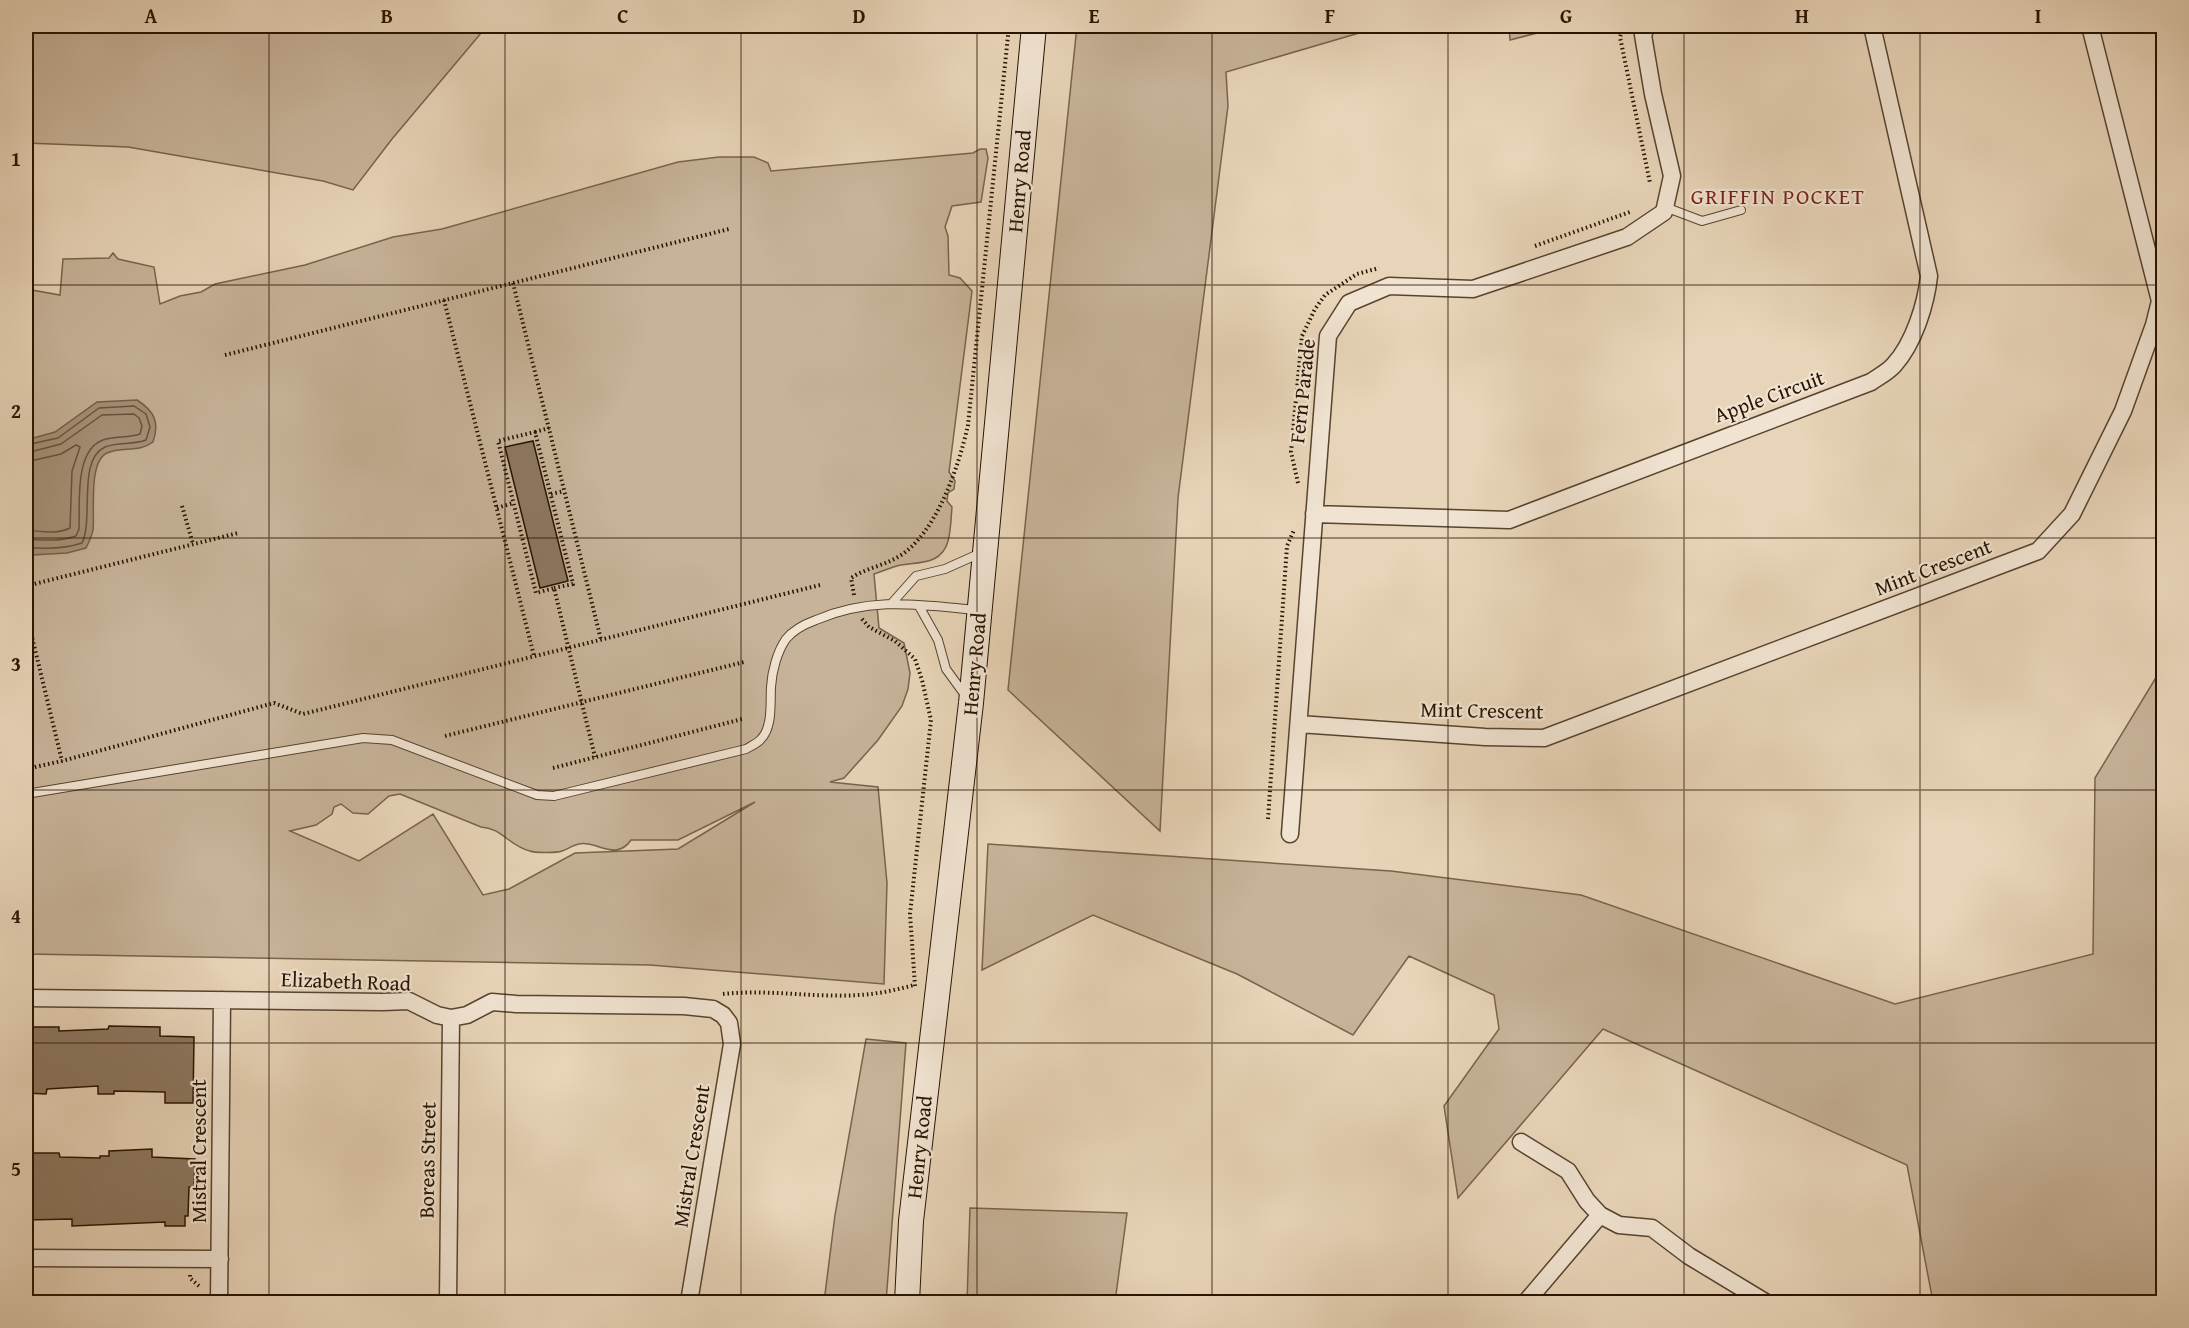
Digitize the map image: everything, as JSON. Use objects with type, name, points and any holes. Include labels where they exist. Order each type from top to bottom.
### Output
[{"type":"main road","name":"Henry Road","points":[[907,1302],[914,1199],[971,703],[1034,26]]},
{"type":"street","points":[[1647,26],[1643,34],[1653,94],[1672,176],[1665,207]]},
{"type":"street","name":"Apple Circuit","points":[[1314,514],[1509,520],[1871,382],[1894,365],[1909,342],[1927,299],[1929,276],[1872,26]]},
{"type":"street","name":"Mint Crescent","points":[[1299,724],[1485,737],[1544,738],[2038,551],[2072,514],[2113,432],[2154,325],[2160,300],[2090,26]]},
{"type":"street","name":"Fern Parade","points":[[1290,834],[1328,336],[1349,303],[1389,286],[1473,289],[1627,237],[1664,212],[1665,207]]},
{"type":"street","name":"Elizabeth Road","points":[[26,998],[409,1001],[437,1015],[451,1018]]},
{"type":"street","name":"Mistral Crescent","points":[[219,1302],[222,1000]]},
{"type":"street","points":[[451,1018],[467,1015],[487,1003],[497,1001],[516,1004],[696,1006],[722,1015]]},
{"type":"street","name":"Mistral Crescent","points":[[689,1302],[732,1044],[731,1030],[722,1015]]},
{"type":"street","name":"Boreas Street","points":[[448,1302],[451,1018]]},
{"type":"street","points":[[1521,1142],[1568,1171],[1587,1201],[1600,1215],[1619,1225],[1652,1228],[1689,1256],[1765,1302]]},
{"type":"street","points":[[1526,1302],[1600,1215]]},
{"type":"street","points":[[26,1258],[220,1260]]},
{"type":"lane","points":[[1665,207],[1702,221],[1741,210]]},
{"type":"lane","points":[[892,603],[916,576],[945,568],[985,551]]},
{"type":"lane","points":[[26,794],[363,738],[392,740],[537,795],[554,796],[746,749],[762,739],[768,727],[771,683],[778,656],[786,639],[799,627],[857,607],[892,603],[979,610]]},
{"type":"lane","points":[[919,606],[938,640],[946,669],[971,703]]},
{"type":"path","points":[[916,995],[910,914],[931,720],[915,659],[894,641],[863,621],[857,607],[851,578],[862,571],[898,557],[922,535],[940,508],[963,448],[968,425],[1009,26]]},
{"type":"path","points":[[1623,26],[1620,37],[1650,179],[1649,187]]},
{"type":"path","points":[[1525,250],[1637,209]]},
{"type":"path","points":[[225,355],[729,229]]},
{"type":"path","points":[[1298,484],[1292,452],[1302,336],[1315,309],[1325,295],[1357,274],[1386,267]]},
{"type":"path","points":[[513,283],[602,640]]},
{"type":"path","points":[[444,300],[534,656]]},
{"type":"path","points":[[535,432],[573,584],[536,593],[498,441],[549,428]]},
{"type":"path","points":[[550,494],[564,491]]},
{"type":"path","points":[[497,508],[513,503]]},
{"type":"path","points":[[182,506],[193,544]]},
{"type":"path","points":[[1268,819],[1287,546],[1296,527]]},
{"type":"path","points":[[26,586],[238,533]]},
{"type":"path","points":[[26,769],[274,703],[303,714],[820,585]]},
{"type":"path","points":[[554,588],[595,757]]},
{"type":"path","points":[[26,612],[62,761]]},
{"type":"path","points":[[445,736],[744,662]]},
{"type":"path","points":[[553,768],[742,719]]},
{"type":"path","points":[[722,1015],[721,994],[748,991],[858,995],[883,993],[914,985]]},
{"type":"path","points":[[190,1273],[190,1278],[198,1284],[202,1293]]},
{"type":"shaded area","points":[[26,26],[487,26],[392,139],[353,190],[323,181],[128,147],[26,143]]},
{"type":"shaded area","points":[[1077,26],[1383,26],[1226,72],[1228,106],[1178,498],[1160,831],[1008,690]]},
{"type":"shaded area","points":[[1509,26],[1564,26],[1510,40]]},
{"type":"shaded area","points":[[986,149],[988,158],[981,202],[952,206],[945,227],[948,236],[949,275],[960,278],[972,291],[949,472],[955,481],[954,489],[948,493],[947,501],[952,507],[949,537],[945,549],[936,558],[874,574],[879,628],[904,643],[910,673],[908,689],[902,706],[878,740],[844,778],[830,782],[878,787],[887,883],[884,984],[650,965],[26,954],[26,289],[60,295],[63,259],[109,258],[113,253],[118,259],[154,267],[160,304],[180,296],[201,292],[215,284],[305,265],[393,237],[442,229],[678,162],[719,157],[754,157],[768,163],[771,171],[973,153]],"holes":[[[400,794],[481,827],[495,830],[516,845],[532,852],[559,852],[583,843],[616,850],[625,847],[631,840],[678,840],[755,802],[678,849],[575,853],[509,889],[483,895],[433,814],[359,861],[290,831],[316,825],[332,814],[334,807],[341,804],[353,813],[368,814],[389,796]]]},
{"type":"shaded area","points":[[2163,666],[2163,1302],[1933,1302],[1907,1165],[1603,1029],[1458,1198],[1444,1106],[1499,1029],[1494,995],[1409,956],[1353,1035],[1237,974],[1093,915],[982,970],[988,844],[1391,871],[1581,895],[1895,1004],[2093,954],[2095,778]]},
{"type":"shaded area","points":[[866,1039],[906,1043],[886,1302],[824,1302],[835,1215]]},
{"type":"shaded area","points":[[970,1208],[1127,1213],[1115,1302],[967,1302]]},
{"type":"water","points":[[137,400],[148,408],[154,418],[156,429],[153,442],[142,447],[113,451],[101,458],[95,477],[93,530],[86,548],[67,553],[32,555],[26,548],[26,440],[55,432],[97,402]]},
{"type":"building","points":[[533,441],[568,581],[540,588],[505,447]]},
{"type":"building","points":[[109,1026],[160,1027],[160,1036],[194,1037],[193,1103],[165,1103],[165,1092],[114,1091],[114,1094],[98,1094],[98,1086],[47,1089],[46,1094],[26,1093],[26,1027],[59,1027],[59,1031],[108,1029]]},
{"type":"building","points":[[152,1149],[152,1157],[195,1159],[194,1187],[189,1187],[188,1216],[185,1216],[185,1226],[165,1226],[165,1222],[72,1226],[72,1219],[26,1220],[26,1202],[31,1202],[30,1153],[59,1153],[60,1157],[100,1158],[100,1156],[109,1156],[109,1151]]},
{"type":"waterway","points":[[2164,699],[2162,707],[2164,715]]},
{"type":"district","name":"GRIFFIN POCKET","points":[[1778,196]]}]
